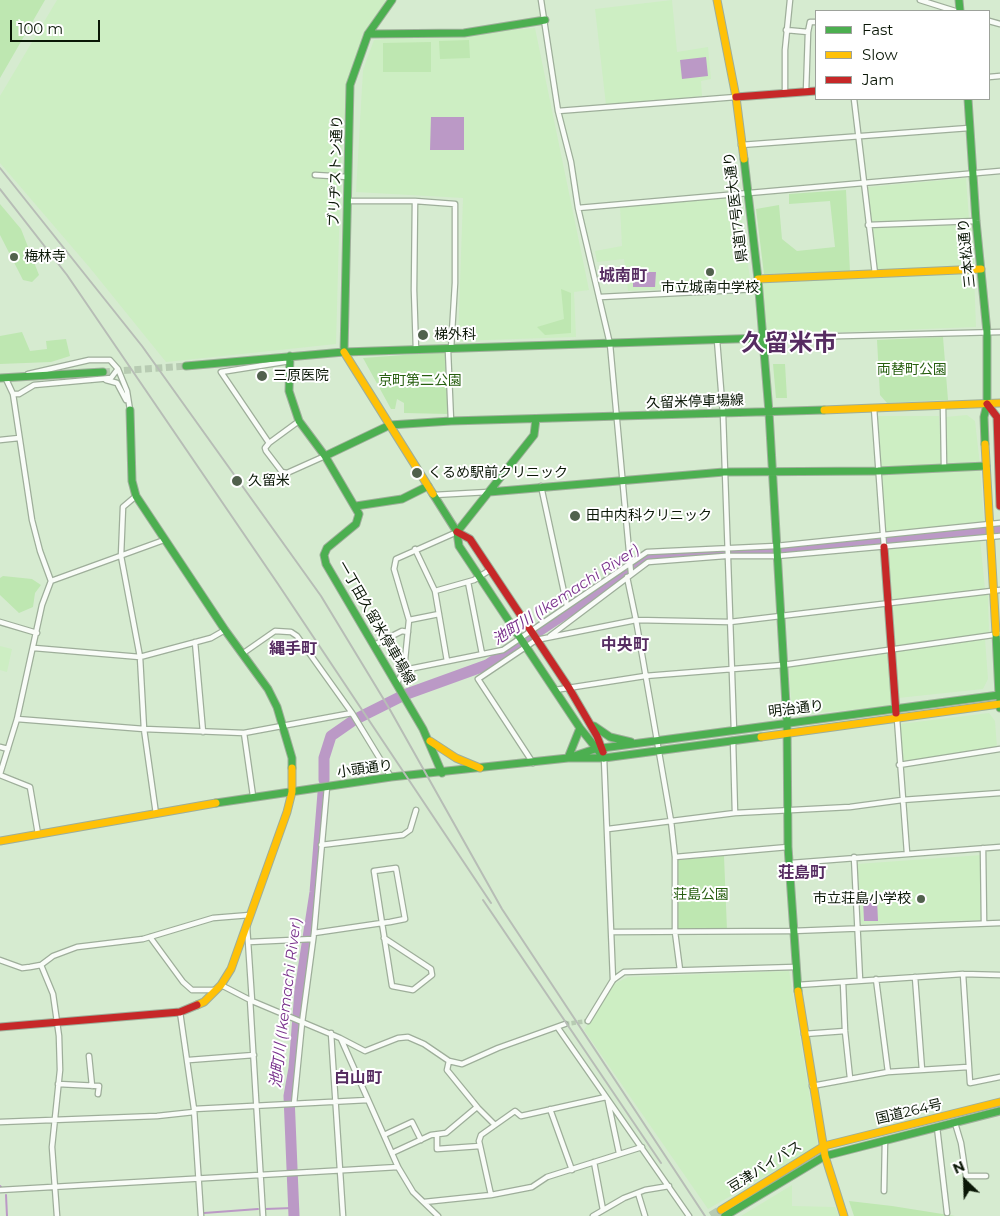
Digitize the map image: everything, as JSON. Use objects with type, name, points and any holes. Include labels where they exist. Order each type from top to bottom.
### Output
[{"type":"main road","name":"ブリヂストン通り","points":[[344,352],[350,85],[368,34],[392,0]]},
{"type":"main road","name":"県道17号医大通り","points":[[717,0],[736,97],[764,338],[773,473],[779,614],[788,734],[788,847],[791,863],[792,931],[795,967],[812,1086],[825,1156],[844,1216]]},
{"type":"main road","points":[[368,34],[464,33],[545,20]]},
{"type":"main road","points":[[736,97],[815,91]]},
{"type":"main road","name":"三本松通り","points":[[968,100],[972,173],[987,332],[987,404],[984,417],[990,536],[996,590],[1000,695]]},
{"type":"main road","points":[[758,280],[981,269]]},
{"type":"main road","points":[[186,366],[290,359],[344,352],[764,338]]},
{"type":"main road","points":[[344,352],[457,532],[459,546],[580,728],[599,749]]},
{"type":"main road","points":[[290,359],[288,391],[299,421],[325,456],[356,506],[402,499],[428,486]]},
{"type":"main road","points":[[0,373],[2,379],[102,375]]},
{"type":"main road","name":"久留米停車場線","points":[[390,425],[451,421],[723,414],[1000,403]]},
{"type":"main road","name":"三本松通り","points":[[987,404],[997,417],[1000,506]]},
{"type":"main road","points":[[0,1027],[180,1012],[204,1002],[231,969],[287,812],[292,792],[292,758],[284,726],[268,689],[225,630],[136,496],[132,476],[130,410]]},
{"type":"main road","points":[[457,532],[534,435],[536,419]]},
{"type":"main road","points":[[325,456],[390,425]]},
{"type":"main road","points":[[489,492],[541,486],[724,472],[878,471],[986,466]]},
{"type":"main road","name":"一丁田久留米停車場線","points":[[356,506],[359,514],[356,524],[334,541],[324,555],[329,570],[398,685],[428,740],[442,772]]},
{"type":"main road","points":[[442,772],[568,758],[604,758],[589,722],[569,688],[470,539],[457,532]]},
{"type":"main road","points":[[884,547],[896,719]]},
{"type":"main road","points":[[1000,695],[1000,708]]},
{"type":"main road","name":"明治通り","points":[[599,749],[787,722],[896,710],[1000,695]]},
{"type":"main road","name":"明治通り","points":[[604,758],[1000,704]]},
{"type":"main road","points":[[589,722],[610,737],[637,744]]},
{"type":"main road","points":[[568,758],[580,728]]},
{"type":"main road","points":[[428,740],[456,758],[482,768]]},
{"type":"main road","points":[[568,758],[599,749]]},
{"type":"main road","name":"小頭通り","points":[[0,841],[253,796],[442,772]]},
{"type":"main road","name":"国道264号","points":[[824,1146],[1000,1102]]},
{"type":"main road","name":"国道264号","points":[[825,1156],[1000,1111]]},
{"type":"main road","name":"豆津バイパス","points":[[723,1213],[824,1146]]},
{"type":"main road","name":"豆津バイパス","points":[[723,1213],[825,1156]]},
{"type":"street","points":[[540,0],[545,20],[558,111],[571,162],[578,208],[610,344],[631,573]]},
{"type":"street","points":[[784,94],[786,30],[790,0]]},
{"type":"street","points":[[920,0],[952,10]]},
{"type":"street","points":[[806,92],[808,32],[810,22],[815,22]]},
{"type":"street","points":[[786,30],[808,32]]},
{"type":"street","points":[[558,111],[736,97]]},
{"type":"street","points":[[854,100],[857,138],[865,184],[875,275]]},
{"type":"street","points":[[741,146],[969,128]]},
{"type":"street","points":[[578,208],[865,184],[1000,170]]},
{"type":"street","points":[[315,175],[348,177]]},
{"type":"street","points":[[415,200],[414,290],[416,350]]},
{"type":"street","points":[[347,202],[415,200],[453,203],[456,208],[450,349],[451,421]]},
{"type":"street","points":[[868,225],[976,221]]},
{"type":"street","points":[[600,296],[758,289]]},
{"type":"street","points":[[764,338],[1000,332]]},
{"type":"street","points":[[717,340],[723,414],[734,731]]},
{"type":"street","points":[[20,378],[33,372],[89,360],[103,359],[114,362],[127,391],[130,410]]},
{"type":"street","points":[[269,443],[221,372],[290,359]]},
{"type":"street","points":[[13,394],[19,394],[34,385],[102,375],[111,378],[116,375],[118,369]]},
{"type":"street","points":[[102,375],[117,383],[130,410]]},
{"type":"street","points":[[2,379],[13,394],[32,520],[40,551],[51,581],[42,605],[17,719],[0,774],[30,787],[38,834]]},
{"type":"street","points":[[942,405],[944,467]]},
{"type":"street","points":[[874,408],[884,547]]},
{"type":"street","points":[[299,421],[269,443],[266,450],[282,472],[287,473],[325,456]]},
{"type":"street","points":[[0,440],[19,438]]},
{"type":"street","points":[[986,466],[999,464]]},
{"type":"street","points":[[541,486],[567,606]]},
{"type":"street","points":[[434,495],[489,492]]},
{"type":"street","points":[[136,496],[123,507],[121,556],[140,657],[144,729],[156,814]]},
{"type":"street","points":[[404,670],[503,650],[631,565],[647,552],[776,546],[883,537],[1000,523]]},
{"type":"street","points":[[398,685],[404,670],[409,620],[394,569],[396,559],[457,532]]},
{"type":"street","points":[[549,637],[648,562],[728,556],[777,556],[1000,536]]},
{"type":"street","points":[[51,581],[164,540]]},
{"type":"street","points":[[415,549],[435,591],[447,661]]},
{"type":"street","points":[[435,591],[468,582],[490,570]]},
{"type":"street","points":[[627,577],[671,821],[675,857],[675,932],[680,970]]},
{"type":"street","points":[[468,582],[482,654]]},
{"type":"street","points":[[533,762],[478,679],[536,640],[636,620],[730,622],[779,614],[889,604],[996,590]]},
{"type":"street","points":[[409,620],[439,614]]},
{"type":"street","points":[[0,622],[37,633]]},
{"type":"street","points":[[34,648],[140,657],[211,638],[225,630]]},
{"type":"street","points":[[242,654],[275,631],[291,632],[297,636],[352,713],[391,777]]},
{"type":"street","points":[[374,645],[402,632],[408,632]]},
{"type":"street","points":[[556,690],[645,676],[783,665],[997,635]]},
{"type":"street","points":[[195,642],[203,732]]},
{"type":"street","points":[[17,719],[144,729],[244,733],[352,713]]},
{"type":"street","points":[[896,719],[907,853]]},
{"type":"street","points":[[244,733],[253,796]]},
{"type":"street","points":[[733,740],[735,814]]},
{"type":"street","points":[[0,747],[8,749]]},
{"type":"street","points":[[899,765],[1000,749]]},
{"type":"street","points":[[604,758],[613,980]]},
{"type":"street","points":[[294,1104],[302,1023],[314,936],[327,787]]},
{"type":"street","points":[[608,829],[735,814],[850,807],[902,800],[1000,793]]},
{"type":"street","points":[[321,845],[403,835],[410,830],[416,810]]},
{"type":"street","points":[[675,857],[788,847]]},
{"type":"street","points":[[791,863],[1000,847]]},
{"type":"street","points":[[983,848],[984,922]]},
{"type":"street","points":[[854,857],[860,980]]},
{"type":"street","points":[[249,942],[314,936],[382,923],[404,919],[396,868],[374,871],[382,923],[384,938],[392,986],[413,990],[432,975],[431,969],[384,938]]},
{"type":"street","points":[[0,960],[22,968],[41,965],[53,956],[76,947],[150,937],[214,918],[248,919],[263,1216]]},
{"type":"street","points":[[611,932],[792,931],[984,922],[1000,923]]},
{"type":"street","points":[[150,937],[183,982],[192,990],[218,987],[331,1034],[365,1051],[398,1038],[408,1037],[424,1044],[449,1061],[462,1064],[498,1048],[558,1028],[564,1024]]},
{"type":"street","points":[[41,965],[53,994],[58,1023],[58,1084],[52,1148],[57,1216]]},
{"type":"street","points":[[588,1021],[613,980],[624,972],[795,967]]},
{"type":"street","points":[[797,985],[963,974],[1000,975]]},
{"type":"street","points":[[963,974],[970,1083],[1000,1077]]},
{"type":"street","points":[[915,977],[922,1070]]},
{"type":"street","points":[[876,979],[888,1072]]},
{"type":"street","points":[[843,982],[845,1031],[850,1078]]},
{"type":"street","points":[[180,1012],[189,1060],[201,1216]]},
{"type":"street","points":[[558,1028],[689,1216]]},
{"type":"street","points":[[804,1034],[845,1031]]},
{"type":"street","points":[[331,1034],[343,1216]]},
{"type":"street","points":[[340,1038],[398,1167],[413,1192],[438,1216]]},
{"type":"street","points":[[189,1060],[254,1055]]},
{"type":"street","points":[[90,1056],[92,1086]]},
{"type":"street","points":[[449,1061],[448,1070],[477,1107],[496,1125]]},
{"type":"street","points":[[812,1086],[888,1072],[968,1067]]},
{"type":"street","points":[[58,1084],[99,1086],[98,1094]]},
{"type":"street","points":[[491,1195],[480,1146],[480,1135],[515,1111],[521,1116],[607,1098]]},
{"type":"street","points":[[607,1098],[619,1153]]},
{"type":"street","points":[[0,1122],[157,1116],[257,1106],[368,1100]]},
{"type":"street","points":[[392,1153],[421,1140],[446,1133],[477,1107]]},
{"type":"street","points":[[550,1109],[572,1170]]},
{"type":"street","points":[[384,1135],[412,1122],[421,1140]]},
{"type":"street","points":[[955,1123],[961,1143],[966,1176],[986,1176]]},
{"type":"street","points":[[937,1127],[946,1213]]},
{"type":"street","points":[[437,1135],[437,1149],[480,1146]]},
{"type":"street","points":[[884,1191],[885,1140]]},
{"type":"street","points":[[424,1202],[491,1195],[532,1188],[548,1177],[642,1147]]},
{"type":"street","points":[[594,1162],[603,1210]]},
{"type":"street","points":[[0,1190],[398,1167]]},
{"type":"street","points":[[592,1216],[638,1193],[669,1186]]},
{"type":"street","points":[[638,1193],[645,1216]]},
{"type":"shaded area","points":[[57,0],[389,0],[367,43],[342,125],[336,344],[166,362],[90,268],[0,163],[0,96]]},
{"type":"shaded area","points":[[672,0],[677,52],[708,47],[711,79],[701,81],[702,96],[606,105],[595,9]]},
{"type":"shaded area","points":[[535,28],[589,290],[574,292],[576,337],[458,341],[463,198],[356,192],[363,70],[374,40]]},
{"type":"shaded area","points":[[706,57],[708,76],[682,79],[680,60]]},
{"type":"shaded area","points":[[431,117],[464,117],[464,150],[430,150]]},
{"type":"shaded area","points":[[966,178],[969,219],[870,222],[868,187]]},
{"type":"shaded area","points":[[738,197],[751,285],[628,291],[624,259],[597,262],[595,251],[622,246],[620,207]]},
{"type":"shaded area","points":[[972,223],[974,268],[878,272],[871,228]]},
{"type":"shaded area","points":[[633,272],[656,272],[655,287],[633,287]]},
{"type":"shaded area","points":[[974,273],[976,327],[766,335],[762,283]]},
{"type":"shaded area","points":[[967,415],[975,421],[980,465],[946,466],[945,417]]},
{"type":"shaded area","points":[[876,416],[939,416],[942,466],[881,469]]},
{"type":"shaded area","points":[[980,468],[984,522],[885,533],[881,473]]},
{"type":"shaded area","points":[[980,539],[985,589],[893,601],[888,549]]},
{"type":"shaded area","points":[[988,594],[989,634],[895,647],[893,606]]},
{"type":"shaded area","points":[[985,639],[988,679],[983,689],[898,698],[894,652]]},
{"type":"shaded area","points":[[0,646],[12,649],[7,672],[0,670]]},
{"type":"shaded area","points":[[890,653],[894,706],[793,715],[788,667]]},
{"type":"shaded area","points":[[989,713],[995,721],[997,748],[902,762],[900,724]]},
{"type":"shaded area","name":"市立荘島小学校","points":[[982,855],[982,920],[861,924],[857,864]]},
{"type":"shaded area","points":[[863,899],[877,899],[878,921],[864,921]]},
{"type":"shaded area","points":[[789,971],[818,1146],[708,1209],[584,1030],[614,984],[628,977]]},
{"type":"shaded area","points":[[792,1185],[792,1206],[835,1207],[839,1216],[741,1216]]},
{"type":"green space","points":[[0,0],[45,0],[0,78]]},
{"type":"green space","points":[[469,40],[470,58],[440,59],[439,41]]},
{"type":"green space","points":[[431,42],[431,72],[383,72],[383,43]]},
{"type":"green space","points":[[846,190],[850,272],[764,274],[756,209],[779,205],[782,239],[797,251],[835,247],[830,201],[789,204],[789,194]]},
{"type":"green space","points":[[0,204],[21,229],[39,275],[32,282],[23,280],[0,235]]},
{"type":"green space","points":[[561,289],[571,293],[571,333],[545,335],[537,327],[564,319]]},
{"type":"green space","points":[[22,332],[30,351],[47,349],[46,341],[66,339],[70,356],[51,362],[0,364],[0,336]]},
{"type":"green space","name":"両替町公園","points":[[943,337],[948,400],[887,403],[880,395],[877,340]]},
{"type":"green space","name":"京町第二公園","points":[[445,352],[449,414],[404,413],[404,403],[397,399],[395,409],[391,409],[363,358]]},
{"type":"green space","points":[[773,364],[785,364],[787,398],[776,398]]},
{"type":"green space","points":[[3,576],[32,579],[41,585],[35,593],[33,607],[19,613],[0,595],[0,578]]},
{"type":"green space","name":"荘島公園","points":[[724,856],[727,930],[677,929],[677,860]]},
{"type":"green space","points":[[849,1201],[892,1206],[955,1216],[854,1216]]},
{"type":"waterway","name":"池町川 (Ikemachi River)","points":[[324,780],[324,758],[331,736],[354,720],[404,695],[487,665],[652,557],[767,551],[891,541],[1000,529]]},
{"type":"waterway","name":"池町川 (Ikemachi River)","points":[[294,1216],[289,1096],[294,1068],[300,990],[315,892],[323,793]]},
{"type":"waterway","points":[[6,1195],[7,1216]]},
{"type":"waterway","points":[[265,1209],[293,1208]]},
{"type":"waterway","points":[[204,1213],[258,1209]]},
{"type":"tunnel","points":[[103,372],[186,366]]},
{"type":"tunnel","points":[[565,1024],[588,1021]]},
{"type":"tunnel","points":[[711,1216],[721,1210]]},
{"type":"railway","points":[[0,168],[142,346],[321,596],[389,708],[502,909],[705,1216]]},
{"type":"railway","points":[[0,189],[67,275],[278,584],[491,903]]},
{"type":"railway","points":[[483,900],[661,1163]]},
{"type":"traffic: fast","points":[[344,352],[350,85],[368,34],[392,0]]},
{"type":"traffic: fast","points":[[959,0],[960,10]]},
{"type":"traffic: fast","points":[[368,34],[464,33],[545,20]]},
{"type":"traffic: fast","points":[[968,100],[976,221],[987,332],[985,444]]},
{"type":"traffic: fast","points":[[744,159],[758,279],[769,412]]},
{"type":"traffic: fast","points":[[186,366],[344,352],[764,338]]},
{"type":"traffic: fast","points":[[290,356],[289,391],[299,421],[325,456],[359,514],[356,524],[327,548],[324,555],[326,564],[423,729],[442,773]]},
{"type":"traffic: fast","points":[[0,378],[103,372]]},
{"type":"traffic: fast","points":[[130,410],[132,481],[136,496],[225,630],[268,689],[277,707],[292,758],[292,768]]},
{"type":"traffic: fast","points":[[325,456],[390,425],[451,421],[824,410]]},
{"type":"traffic: fast","points":[[769,412],[787,722],[788,847],[798,991]]},
{"type":"traffic: fast","points":[[457,532],[534,435],[536,419]]},
{"type":"traffic: fast","points":[[489,492],[724,472],[878,471],[986,466]]},
{"type":"traffic: fast","points":[[356,506],[402,499],[428,486]]},
{"type":"traffic: fast","points":[[433,494],[457,532],[459,546],[580,728],[604,758]]},
{"type":"traffic: fast","points":[[996,633],[999,695]]},
{"type":"traffic: fast","points":[[1000,694],[1000,708]]},
{"type":"traffic: fast","points":[[574,756],[595,749],[999,695]]},
{"type":"traffic: fast","points":[[594,726],[610,737],[631,742]]},
{"type":"traffic: fast","points":[[568,758],[580,728]]},
{"type":"traffic: fast","points":[[216,803],[391,777],[568,758],[604,758],[761,737]]},
{"type":"traffic: fast","points":[[725,1216],[825,1156],[1000,1111]]},
{"type":"traffic: slow","points":[[717,0],[736,97],[744,159]]},
{"type":"traffic: slow","points":[[758,279],[981,269]]},
{"type":"traffic: slow","points":[[344,352],[433,494]]},
{"type":"traffic: slow","points":[[824,410],[1000,403]]},
{"type":"traffic: slow","points":[[985,444],[996,633]]},
{"type":"traffic: slow","points":[[761,737],[1000,704]]},
{"type":"traffic: slow","points":[[430,741],[456,758],[480,768]]},
{"type":"traffic: slow","points":[[197,1005],[204,1002],[221,985],[231,969],[287,812],[292,792],[292,768]]},
{"type":"traffic: slow","points":[[0,841],[216,803]]},
{"type":"traffic: slow","points":[[798,991],[825,1156],[844,1216]]},
{"type":"traffic: slow","points":[[721,1210],[824,1146],[1000,1102]]},
{"type":"traffic: jam","points":[[736,97],[815,91]]},
{"type":"traffic: jam","points":[[987,404],[997,417],[1000,506]]},
{"type":"traffic: jam","points":[[457,532],[470,539],[569,688],[597,736],[603,752]]},
{"type":"traffic: jam","points":[[884,547],[896,713]]},
{"type":"traffic: jam","points":[[0,1027],[180,1012],[197,1005]]},
{"type":"place","name":"梅林寺","points":[[14,257]]},
{"type":"place","name":"市立城南中学校","points":[[710,272]]},
{"type":"place","name":"梯外科","points":[[423,335]]},
{"type":"place","name":"三原医院","points":[[262,376]]},
{"type":"place","name":"くるめ駅前クリニック","points":[[417,473]]},
{"type":"place","name":"久留米","points":[[237,481]]},
{"type":"place","name":"田中内科クリニック","points":[[575,516]]},
{"type":"place","name":"市立荘島小学校","points":[[921,899]]},
{"type":"district","name":"城南町","points":[[623,276]]},
{"type":"district","name":"久留米市","points":[[789,344]]},
{"type":"district","name":"中央町","points":[[625,645]]},
{"type":"district","name":"縄手町","points":[[293,649]]},
{"type":"district","name":"荘島町","points":[[802,873]]},
{"type":"district","name":"白山町","points":[[358,1078]]}]
